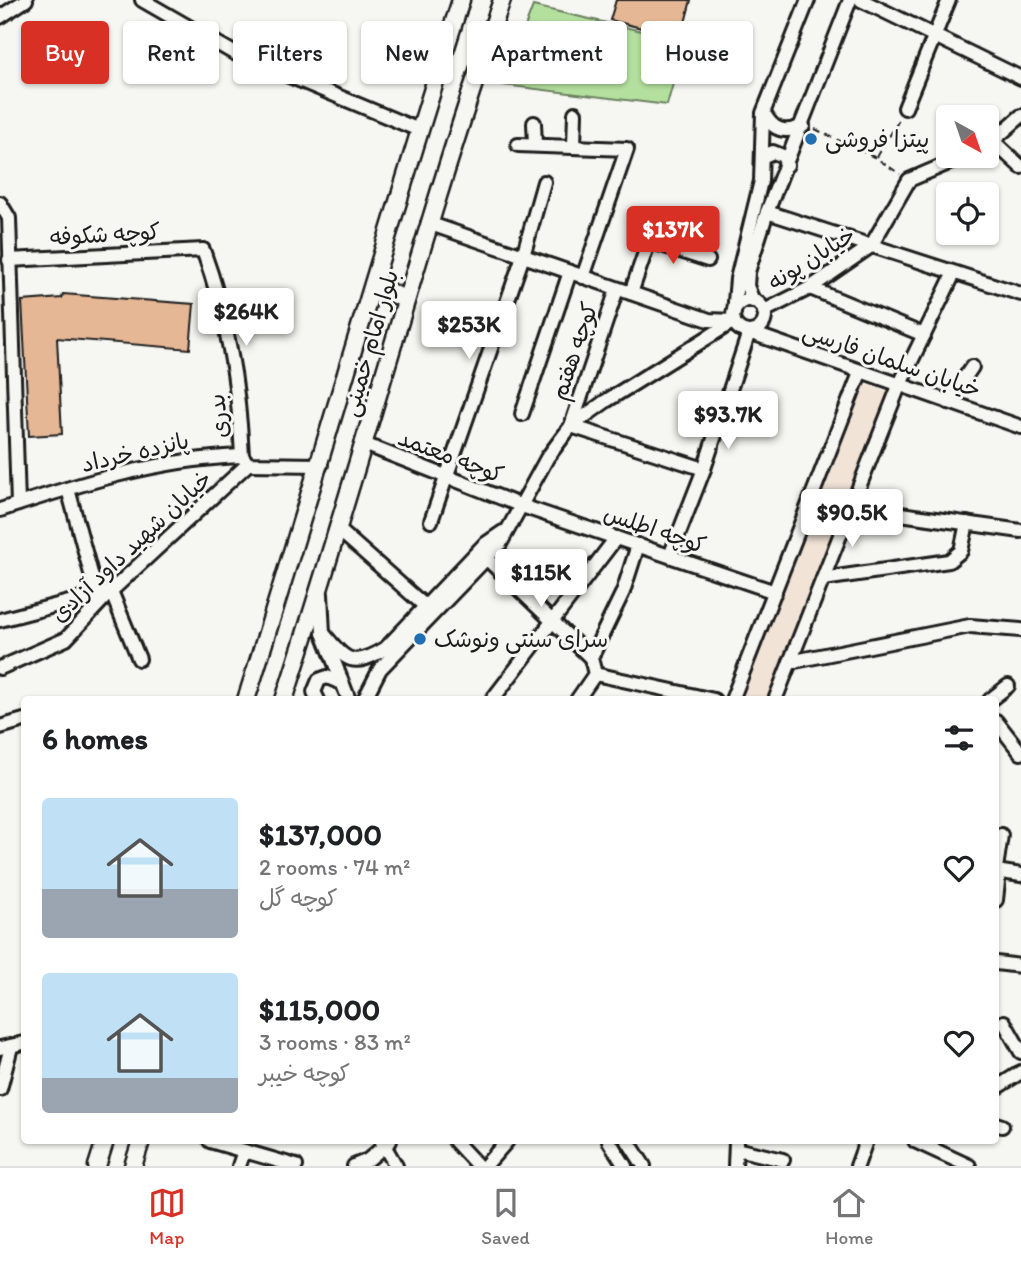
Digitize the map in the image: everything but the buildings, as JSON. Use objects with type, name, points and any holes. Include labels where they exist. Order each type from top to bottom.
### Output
[{"type":"main road","name":"بلوار امام خمینی","points":[[247,696],[321,465],[419,130],[461,0]]},
{"type":"main road","name":"بلوار امام خمینی","points":[[285,696],[365,444],[428,223],[502,0]]},
{"type":"main road","points":[[371,295],[386,290],[406,300]]},
{"type":"main road","points":[[97,1166],[104,1144]]},
{"type":"main road","points":[[133,1166],[140,1144]]},
{"type":"street","points":[[0,17],[26,0]]},
{"type":"street","points":[[142,0],[234,52],[419,130]]},
{"type":"street","points":[[749,332],[741,330],[734,317],[737,279],[756,208],[764,156],[763,113],[808,0]]},
{"type":"street","points":[[670,556],[704,469],[749,332],[763,324],[764,311],[753,301],[747,278],[767,212],[850,0]]},
{"type":"street","points":[[861,0],[1021,78]]},
{"type":"street","points":[[905,108],[949,0]]},
{"type":"street","points":[[574,147],[575,113]]},
{"type":"street","points":[[763,113],[769,124],[779,130],[792,131],[803,125]]},
{"type":"street","points":[[999,135],[1021,116]]},
{"type":"street","points":[[534,123],[535,145]]},
{"type":"street","points":[[518,145],[627,149],[583,277]]},
{"type":"street","points":[[999,150],[1021,167]]},
{"type":"street","points":[[764,156],[773,152],[783,156],[787,165]]},
{"type":"street","points":[[909,180],[937,168]]},
{"type":"street","name":"خیابان پونه","points":[[764,311],[810,288],[871,246],[909,180]]},
{"type":"street","points":[[431,521],[523,256],[544,182]]},
{"type":"street","points":[[0,203],[9,218],[9,260],[5,284],[15,410],[18,504]]},
{"type":"street","points":[[767,212],[1021,295]]},
{"type":"street","points":[[428,223],[709,320],[734,317]]},
{"type":"street","points":[[631,293],[649,241],[708,260]]},
{"type":"street","name":"کوچه شکوفه","points":[[9,260],[203,250]]},
{"type":"street","name":"بدری","points":[[203,250],[232,359],[245,460]]},
{"type":"street","points":[[522,414],[570,272]]},
{"type":"street","points":[[777,696],[899,386],[954,273]]},
{"type":"street","points":[[810,288],[923,335]]},
{"type":"street","name":"کوچه هفتم","points":[[571,426],[617,289]]},
{"type":"street","points":[[366,696],[380,669],[500,544],[503,533],[522,506],[547,458],[571,426],[734,317],[741,303],[753,301]]},
{"type":"street","name":"خیابان سلمان فارسی","points":[[749,332],[860,373],[1021,426]]},
{"type":"street","points":[[948,402],[972,367]]},
{"type":"street","points":[[734,696],[860,373]]},
{"type":"street","points":[[0,416],[15,410]]},
{"type":"street","points":[[571,426],[704,469]]},
{"type":"street","name":"کوچه معتمد","points":[[365,444],[522,506]]},
{"type":"street","name":"پانزده خرداد","points":[[0,510],[127,472],[190,458],[321,465]]},
{"type":"street","name":"خیابان شهید داود آزادی","points":[[0,668],[66,639],[111,591],[245,460]]},
{"type":"street","points":[[68,489],[96,593]]},
{"type":"street","name":"کوچه اطلس","points":[[522,506],[775,592]]},
{"type":"street","points":[[851,507],[1021,531]]},
{"type":"street","points":[[823,579],[949,561],[961,551],[967,523]]},
{"type":"street","points":[[339,530],[426,607]]},
{"type":"street","points":[[323,633],[343,656],[354,662],[367,660],[386,649],[492,538],[503,533]]},
{"type":"street","points":[[495,696],[616,538]]},
{"type":"street","points":[[591,658],[623,592],[638,545]]},
{"type":"street","points":[[486,558],[591,658],[595,674],[580,696]]},
{"type":"street","points":[[321,587],[323,633],[339,682],[347,696]]},
{"type":"street","points":[[0,620],[111,591],[139,659]]},
{"type":"street","points":[[790,662],[970,626],[1021,629]]},
{"type":"street","points":[[595,674],[695,696]]},
{"type":"street","points":[[316,696],[314,692],[319,680],[332,677],[339,682]]},
{"type":"street","points":[[995,696],[1008,686]]},
{"type":"street","points":[[0,727],[21,721]]},
{"type":"street","points":[[999,725],[1021,753]]},
{"type":"street","points":[[999,852],[1001,835]]},
{"type":"street","points":[[999,870],[1021,875]]},
{"type":"street","points":[[999,963],[1021,966]]},
{"type":"street","points":[[1004,1023],[1021,1052]]},
{"type":"street","points":[[0,1089],[6,1048]]},
{"type":"street","points":[[999,1086],[1021,1072]]},
{"type":"street","points":[[220,1144],[296,1166]]},
{"type":"street","points":[[354,1166],[384,1144]]},
{"type":"street","points":[[385,1144],[396,1166]]},
{"type":"street","points":[[458,1144],[478,1166]]},
{"type":"street","points":[[485,1166],[504,1144]]},
{"type":"street","points":[[611,1144],[625,1166]]},
{"type":"street","points":[[630,1144],[644,1166]]},
{"type":"street","points":[[858,1166],[865,1144]]},
{"type":"street","points":[[921,1144],[969,1166]]},
{"type":"street","points":[[735,1166],[736,1145],[783,1160]]},
{"type":"street","points":[[239,1166],[244,1151]]},
{"type":"path","points":[[876,158],[905,108]]},
{"type":"path","points":[[803,125],[876,158],[909,180]]},
{"type":"shaded area","points":[[865,384],[888,391],[770,696],[742,696]]},
{"type":"green space","points":[[533,6],[598,21],[527,21]]},
{"type":"green space","points":[[627,28],[641,31],[641,84],[673,84],[667,105],[503,85],[627,84]]},
{"type":"place","name":"پیتزا فروشی","points":[[811,139]]},
{"type":"place","name":"سرای سنتی ونوشک","points":[[420,639]]}]
